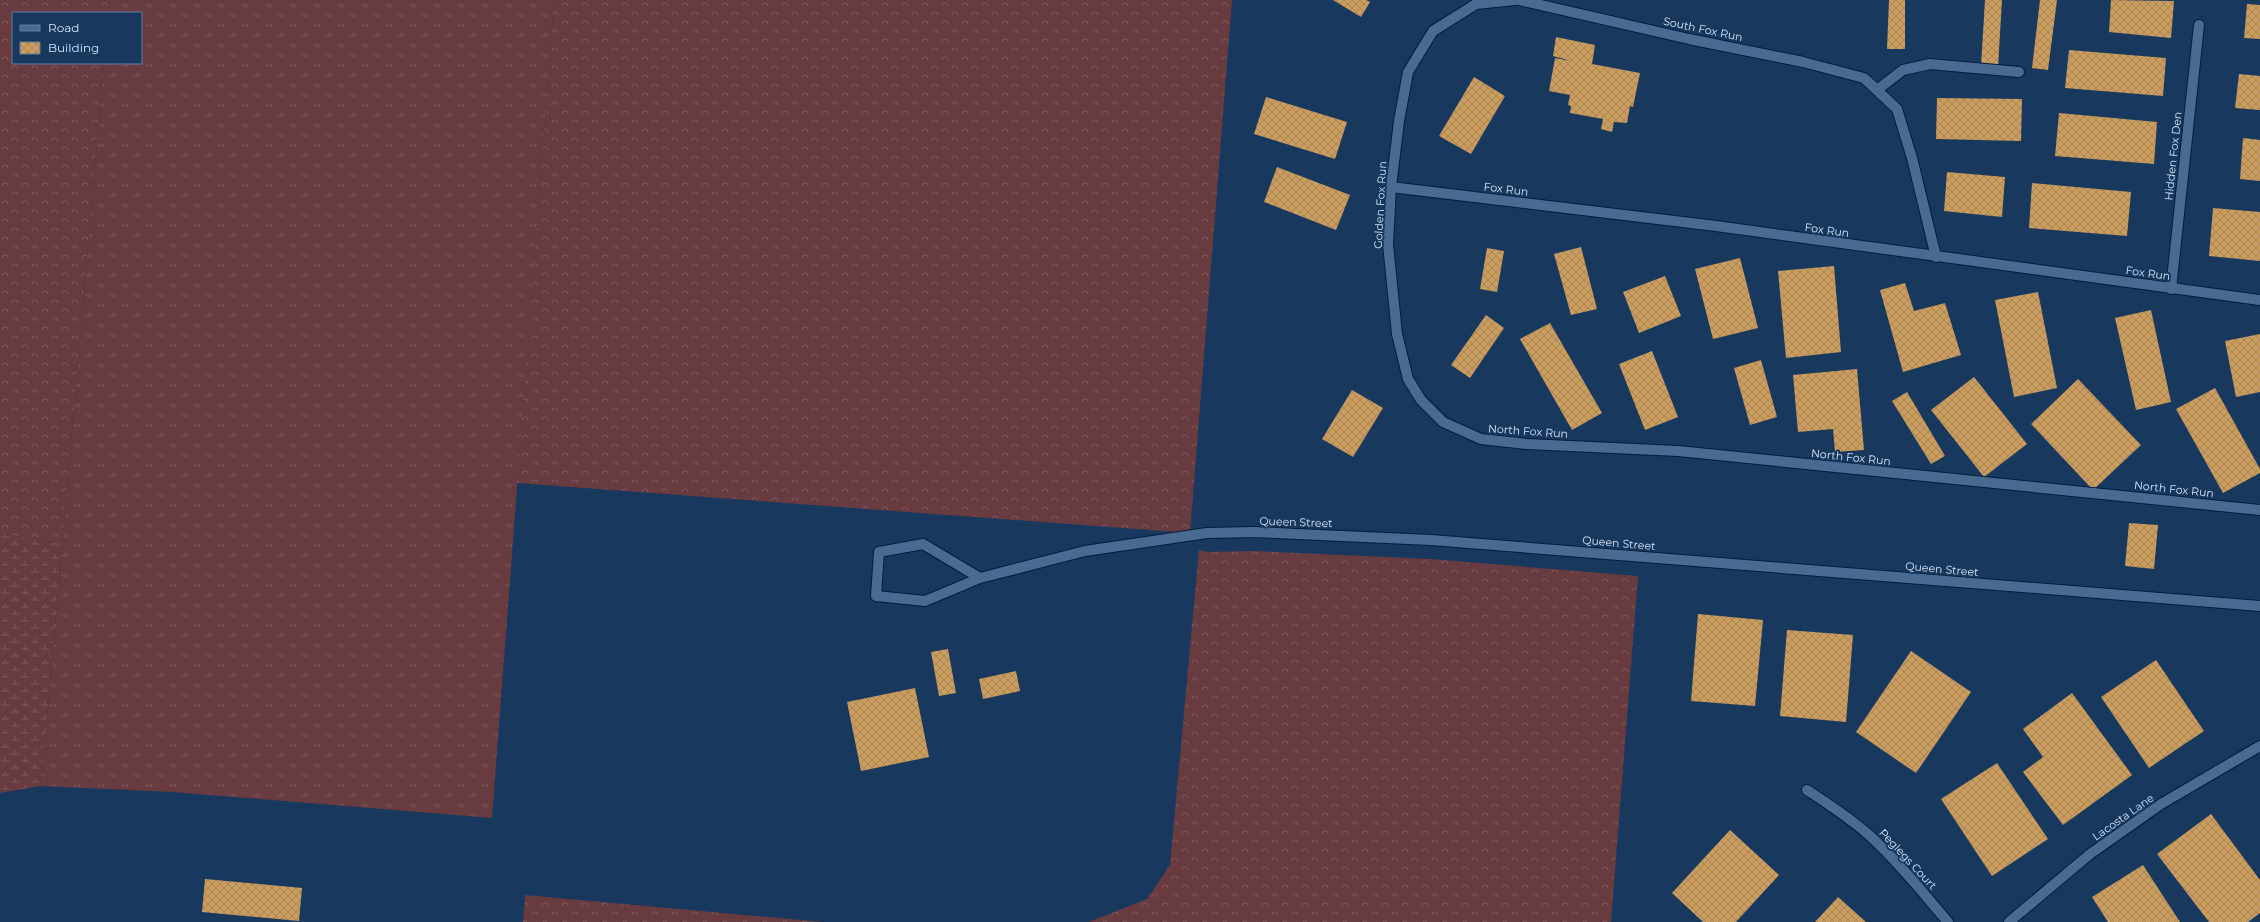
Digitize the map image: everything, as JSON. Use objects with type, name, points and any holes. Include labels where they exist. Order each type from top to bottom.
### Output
[{"type":"street","name":"Golden Fox Run","points":[[1443,422],[1421,400],[1408,379],[1397,334],[1388,244],[1391,187],[1408,72],[1433,31],[1476,4],[1515,0]]},
{"type":"street","name":"South Fox Run","points":[[1519,0],[1689,39],[1803,62],[1864,78],[1896,109],[1912,158],[1936,257]]},
{"type":"street","name":"Hidden Fox Den","points":[[2171,289],[2199,25]]},
{"type":"street","points":[[1877,90],[1903,70],[1930,64],[2019,72]]},
{"type":"street","name":"Fox Run","points":[[1391,187],[1716,226],[2260,300]]},
{"type":"street","name":"North Fox Run","points":[[1443,422],[1481,439],[1527,444],[1678,451],[2260,510]]},
{"type":"street","name":"Queen Street","points":[[980,578],[923,544],[879,552],[876,596],[925,601],[980,578],[1085,551],[1207,533],[1254,532],[1431,540],[2260,606]]},
{"type":"street","name":"Lacosta Lane","points":[[2009,922],[2090,854],[2161,804],[2260,746]]},
{"type":"street","name":"Peglegs Court","points":[[1807,790],[1849,818],[1870,836],[1888,853],[1948,922]]},
{"type":"green space","points":[[0,0],[110,0],[109,12],[12,12],[12,64],[104,64],[62,544],[0,533]]},
{"type":"green space","points":[[110,0],[554,0],[492,818],[173,792],[41,786],[104,64],[142,64],[142,12],[109,12]]},
{"type":"green space","points":[[554,0],[1232,0],[1190,533],[517,483]]},
{"type":"green space","points":[[0,533],[62,544],[41,786],[0,793]]},
{"type":"green space","points":[[1199,550],[1207,552],[1254,551],[1430,559],[1638,576],[1611,922],[1089,922],[1147,899],[1170,865]]},
{"type":"green space","points":[[525,895],[823,922],[523,922]]},
{"type":"building","points":[[1333,0],[1366,0],[1370,2],[1361,17]]},
{"type":"building","points":[[1889,0],[1905,0],[1905,49],[1887,49]]},
{"type":"building","points":[[1985,0],[2002,0],[1998,67],[1981,66]]},
{"type":"building","points":[[2040,0],[2057,0],[2048,70],[2032,68]]},
{"type":"building","points":[[2111,0],[2174,1],[2171,38],[2109,32]]},
{"type":"building","points":[[2247,4],[2260,5],[2260,39],[2244,38]]},
{"type":"building","points":[[1556,37],[1595,45],[1592,64],[1640,73],[1633,107],[1630,106],[1627,123],[1614,122],[1612,132],[1601,129],[1603,119],[1570,113],[1571,106],[1568,105],[1570,95],[1549,91],[1555,58],[1571,61],[1553,56]]},
{"type":"building","points":[[2069,50],[2166,58],[2163,96],[2065,88]]},
{"type":"building","points":[[2239,74],[2260,76],[2260,110],[2235,108]]},
{"type":"building","points":[[1474,77],[1505,96],[1471,154],[1439,136]]},
{"type":"building","points":[[1266,97],[1347,122],[1335,159],[1254,134]]},
{"type":"building","points":[[1937,98],[2022,99],[2021,141],[1936,139]]},
{"type":"building","points":[[2059,113],[2157,122],[2154,164],[2055,156]]},
{"type":"building","points":[[2243,138],[2260,140],[2260,181],[2240,179]]},
{"type":"building","points":[[1277,167],[1350,195],[1336,230],[1264,202]]},
{"type":"building","points":[[1947,172],[2005,177],[2002,217],[1944,211]]},
{"type":"building","points":[[2032,183],[2131,192],[2127,236],[2029,228]]},
{"type":"building","points":[[2213,208],[2260,212],[2260,261],[2209,256]]},
{"type":"building","points":[[1581,247],[1597,309],[1571,315],[1554,254]]},
{"type":"building","points":[[1487,248],[1504,251],[1497,292],[1480,289]]},
{"type":"building","points":[[1740,258],[1758,328],[1713,339],[1695,269]]},
{"type":"building","points":[[1834,266],[1841,352],[1786,358],[1778,271]]},
{"type":"building","points":[[1665,276],[1681,316],[1639,333],[1623,292]]},
{"type":"building","points":[[1905,283],[1914,311],[1945,303],[1961,355],[1903,372],[1880,290]]},
{"type":"building","points":[[2038,292],[2057,388],[2014,397],[1995,300]]},
{"type":"building","points":[[2151,310],[2171,402],[2136,410],[2115,318]]},
{"type":"building","points":[[1486,315],[1504,328],[1470,378],[1451,365]]},
{"type":"building","points":[[1550,323],[1602,413],[1572,430],[1520,339]]},
{"type":"building","points":[[2260,334],[2260,392],[2236,397],[2225,341]]},
{"type":"building","points":[[1652,351],[1678,417],[1645,430],[1619,364]]},
{"type":"building","points":[[1761,360],[1777,417],[1750,425],[1734,368]]},
{"type":"building","points":[[1857,369],[1864,450],[1835,452],[1833,429],[1798,432],[1793,375]]},
{"type":"building","points":[[1974,377],[2027,444],[1984,477],[1931,410]]},
{"type":"building","points":[[2078,379],[2141,445],[2093,490],[2031,424]]},
{"type":"building","points":[[2215,388],[2260,469],[2260,473],[2223,493],[2176,409]]},
{"type":"building","points":[[1352,390],[1383,408],[1353,457],[1322,439]]},
{"type":"building","points":[[1907,392],[1945,456],[1931,464],[1892,401]]},
{"type":"building","points":[[2129,523],[2158,525],[2154,569],[2125,566]]},
{"type":"building","points":[[1698,614],[1763,620],[1755,706],[1691,701]]},
{"type":"building","points":[[1787,630],[1853,635],[1846,722],[1780,716]]},
{"type":"building","points":[[948,649],[956,693],[939,696],[931,652]]},
{"type":"building","points":[[1911,651],[1971,692],[1916,773],[1856,732]]},
{"type":"building","points":[[2156,660],[2204,731],[2149,768],[2101,697]]},
{"type":"building","points":[[1016,671],[1020,691],[983,699],[979,679]]},
{"type":"building","points":[[915,688],[929,757],[861,771],[847,702]]},
{"type":"building","points":[[2072,693],[2132,775],[2063,825],[2023,772],[2043,757],[2023,729]]},
{"type":"building","points":[[1997,763],[2048,839],[1992,876],[1941,799]]},
{"type":"building","points":[[2211,814],[2260,880],[2260,913],[2248,922],[2209,922],[2157,854]]},
{"type":"building","points":[[1730,830],[1779,875],[1736,922],[1703,922],[1672,893]]},
{"type":"building","points":[[2143,865],[2180,922],[2108,922],[2092,897]]},
{"type":"building","points":[[205,879],[302,888],[299,921],[202,912]]},
{"type":"building","points":[[1838,897],[1866,922],[1815,922]]}]
